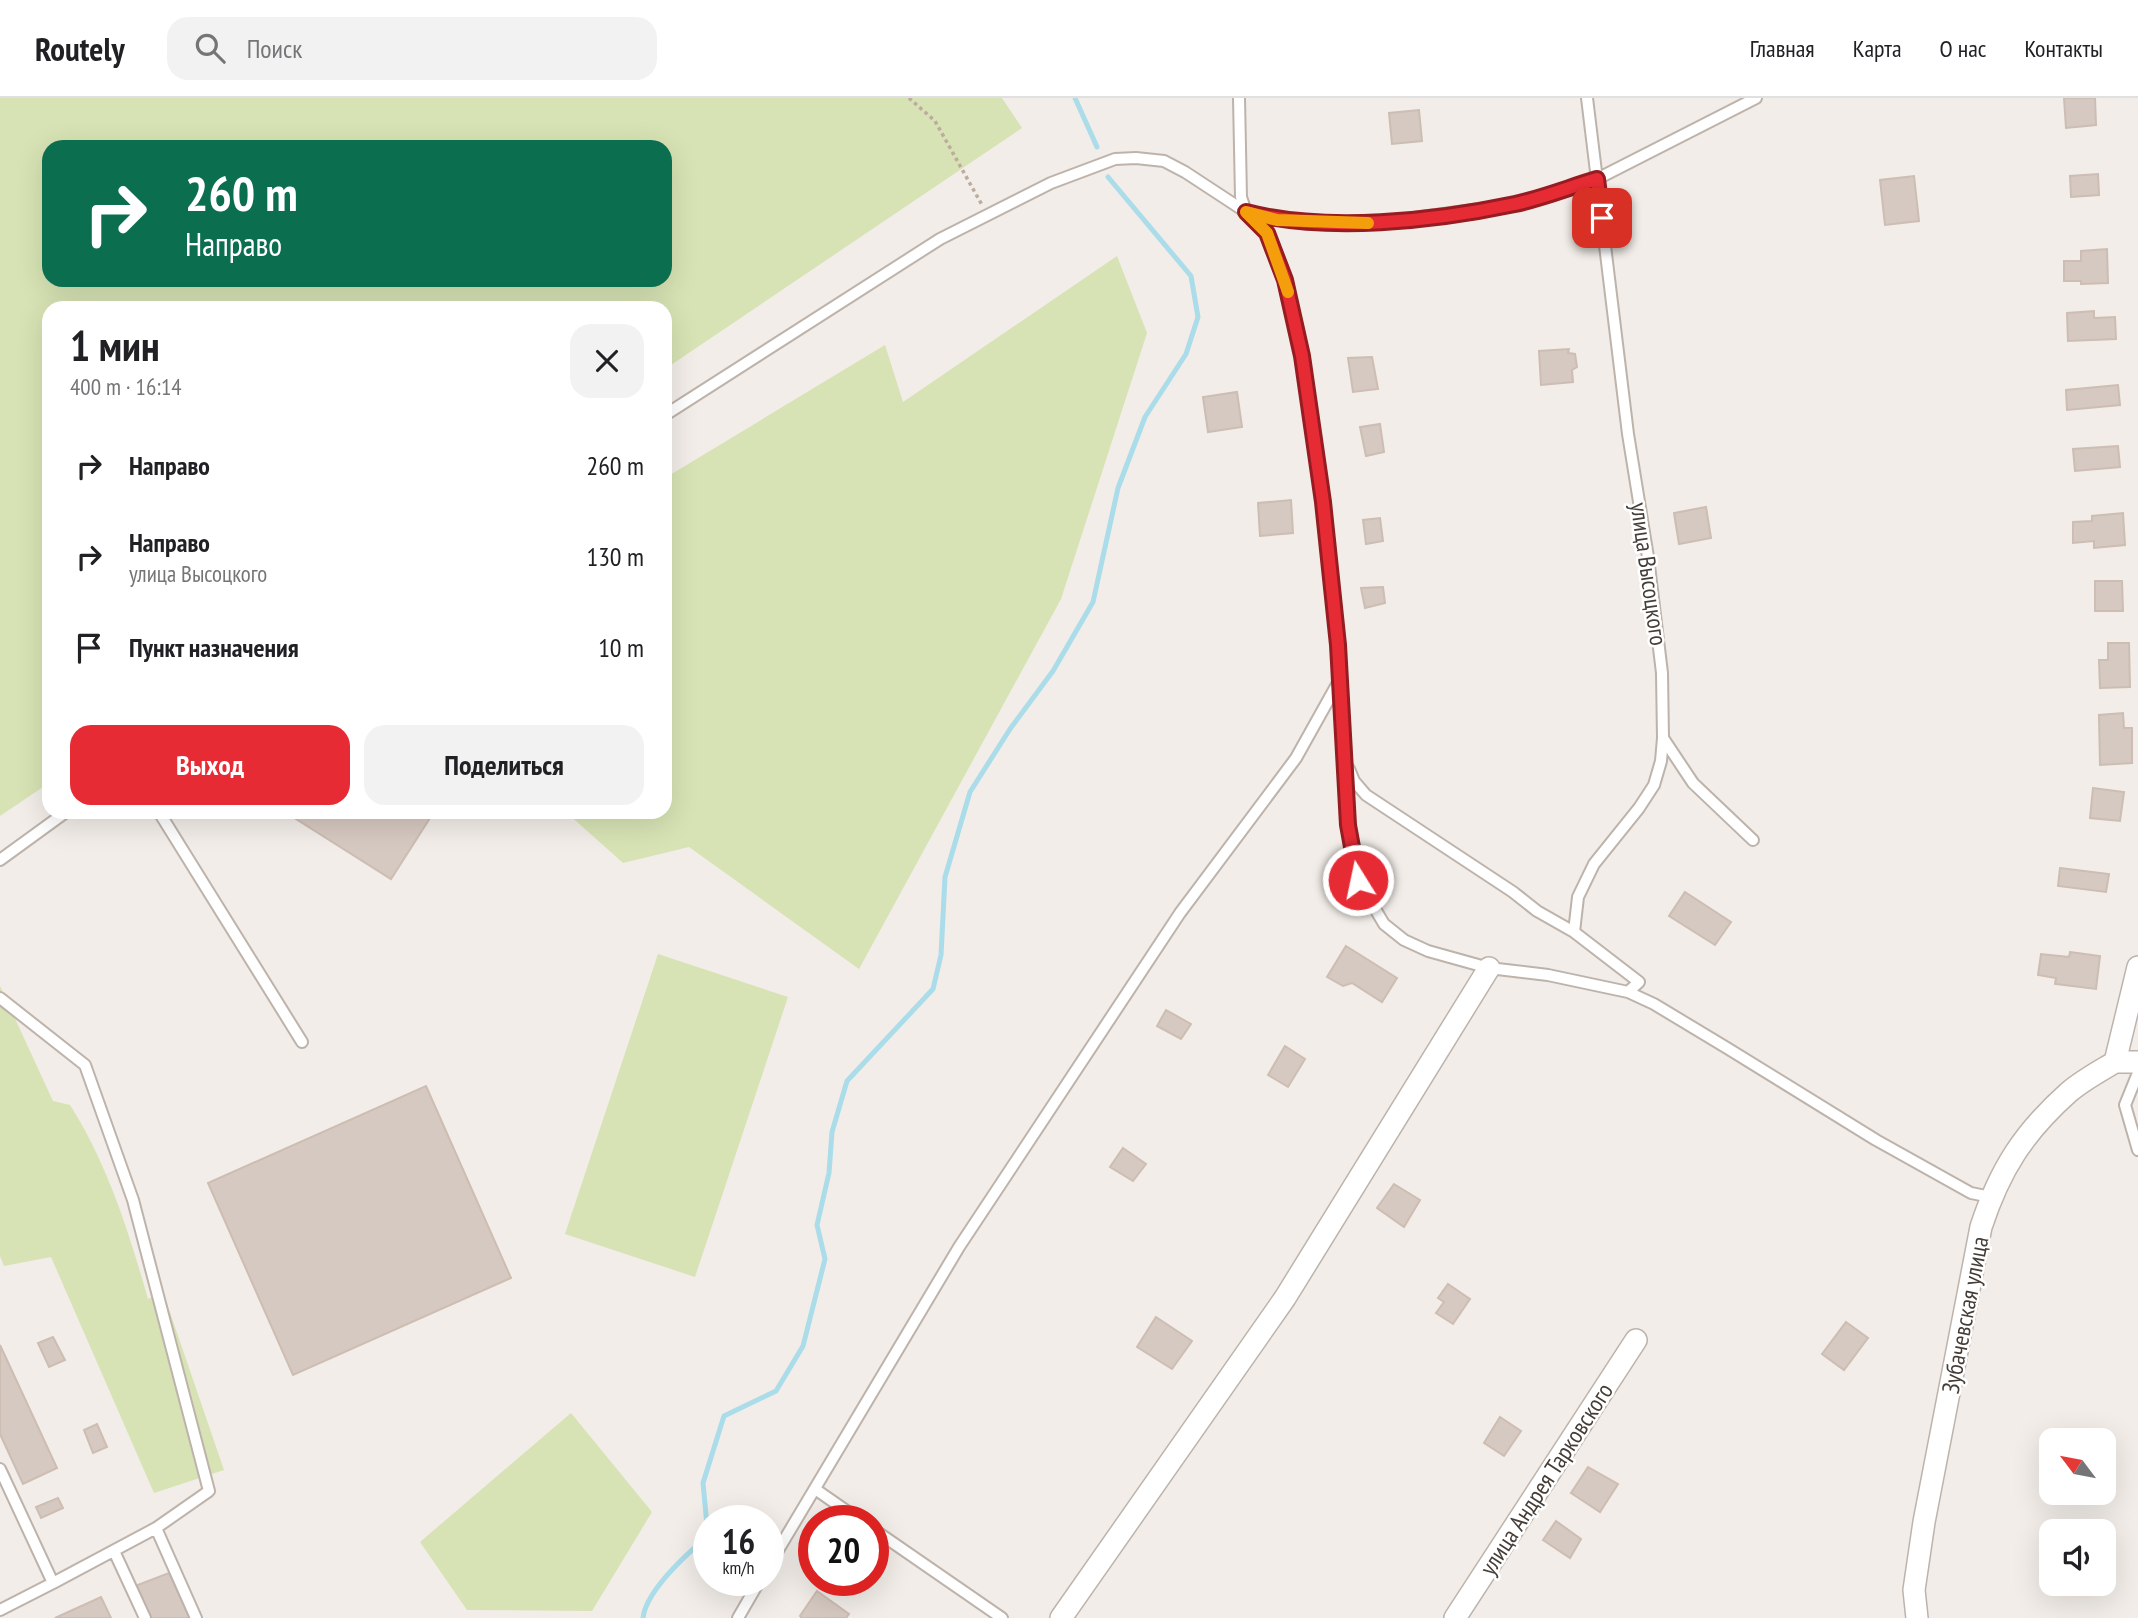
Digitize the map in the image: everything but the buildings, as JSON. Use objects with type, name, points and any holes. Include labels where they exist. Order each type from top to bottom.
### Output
[{"type":"street","points":[[2138,967],[2115,1062],[2138,1062]]},
{"type":"street","points":[[1061,1618],[1285,1298],[1489,968]]},
{"type":"street","name":"Зубачевская улица","points":[[1917,1618],[1914,1590],[1924,1522],[1981,1227],[1990,1197],[2024,1138],[2071,1091],[2115,1062]]},
{"type":"street","name":"улица Андрея Тарковского","points":[[1455,1618],[1636,1340]]},
{"type":"lane","points":[[1239,98],[1241,197],[1246,212]]},
{"type":"lane","name":"улица Высоцкого","points":[[1574,932],[1578,897],[1594,864],[1654,785],[1661,761],[1663,738],[1662,673],[1648,557],[1628,434],[1587,98]]},
{"type":"lane","points":[[1246,212],[1277,220],[1377,223],[1517,204],[1597,179],[1756,98]]},
{"type":"lane","points":[[672,411],[940,239],[1051,183],[1115,159],[1164,161],[1185,172],[1246,212],[1267,233],[1285,280],[1302,356],[1323,502],[1340,680],[1348,825],[1358,880],[1384,924],[1404,940],[1428,951],[1489,968],[1548,975],[1628,992],[1654,1004],[1911,1160],[1971,1193],[1990,1197]]},
{"type":"lane","points":[[784,1540],[959,1247],[1180,913],[1296,758],[1340,680]]},
{"type":"lane","points":[[1663,738],[1693,783],[1753,840]]},
{"type":"lane","points":[[1346,760],[1354,780],[1366,795],[1513,892],[1537,911],[1574,932],[1639,982],[1628,992]]},
{"type":"lane","points":[[0,860],[56,819]]},
{"type":"lane","points":[[163,819],[302,1042]]},
{"type":"lane","points":[[0,998],[85,1065],[133,1200],[209,1491],[156,1528],[0,1610]]},
{"type":"lane","points":[[2138,1073],[2124,1105],[2138,1150]]},
{"type":"lane","points":[[0,1469],[53,1583]]},
{"type":"lane","points":[[814,1489],[838,1505]]},
{"type":"lane","points":[[156,1528],[196,1618]]},
{"type":"lane","points":[[889,1540],[1002,1618]]},
{"type":"lane","points":[[114,1551],[145,1618]]},
{"type":"lane","points":[[738,1618],[751,1596]]},
{"type":"path","points":[[909,98],[935,121],[988,215]]},
{"type":"green space","points":[[0,98],[1002,98],[1022,128],[672,364],[672,301],[42,301],[42,788],[0,816]]},
{"type":"green space","points":[[1117,256],[1147,333],[1061,599],[859,969],[689,847],[623,863],[574,819],[672,819],[672,474],[885,345],[903,402]]},
{"type":"green space","points":[[658,954],[788,997],[695,1277],[565,1234]]},
{"type":"green space","points":[[0,986],[53,1101],[70,1105],[95,1150],[125,1223],[148,1299],[163,1292],[224,1470],[154,1493],[51,1257],[4,1266],[0,1256]]},
{"type":"green space","points":[[571,1413],[652,1512],[592,1611],[467,1610],[420,1542]]},
{"type":"waterway","points":[[1075,98],[1097,147]]},
{"type":"waterway","points":[[643,1618],[646,1607],[660,1585],[679,1562],[708,1536],[703,1483],[724,1416],[776,1391],[803,1346],[825,1259],[817,1225],[829,1173],[832,1132],[847,1081],[933,989],[941,955],[945,877],[970,792],[1010,729],[1053,671],[1093,602],[1118,488],[1145,417],[1186,354],[1198,317],[1191,276],[1108,177]]},
{"type":"slow traffic","points":[[1288,292],[1267,233],[1246,212],[1277,220],[1368,223]]},
{"type":"route","points":[[1358,880],[1348,825],[1338,645],[1323,502],[1302,356],[1285,280],[1267,233],[1246,212],[1277,220],[1377,223],[1517,204],[1597,179],[1602,218]]}]
